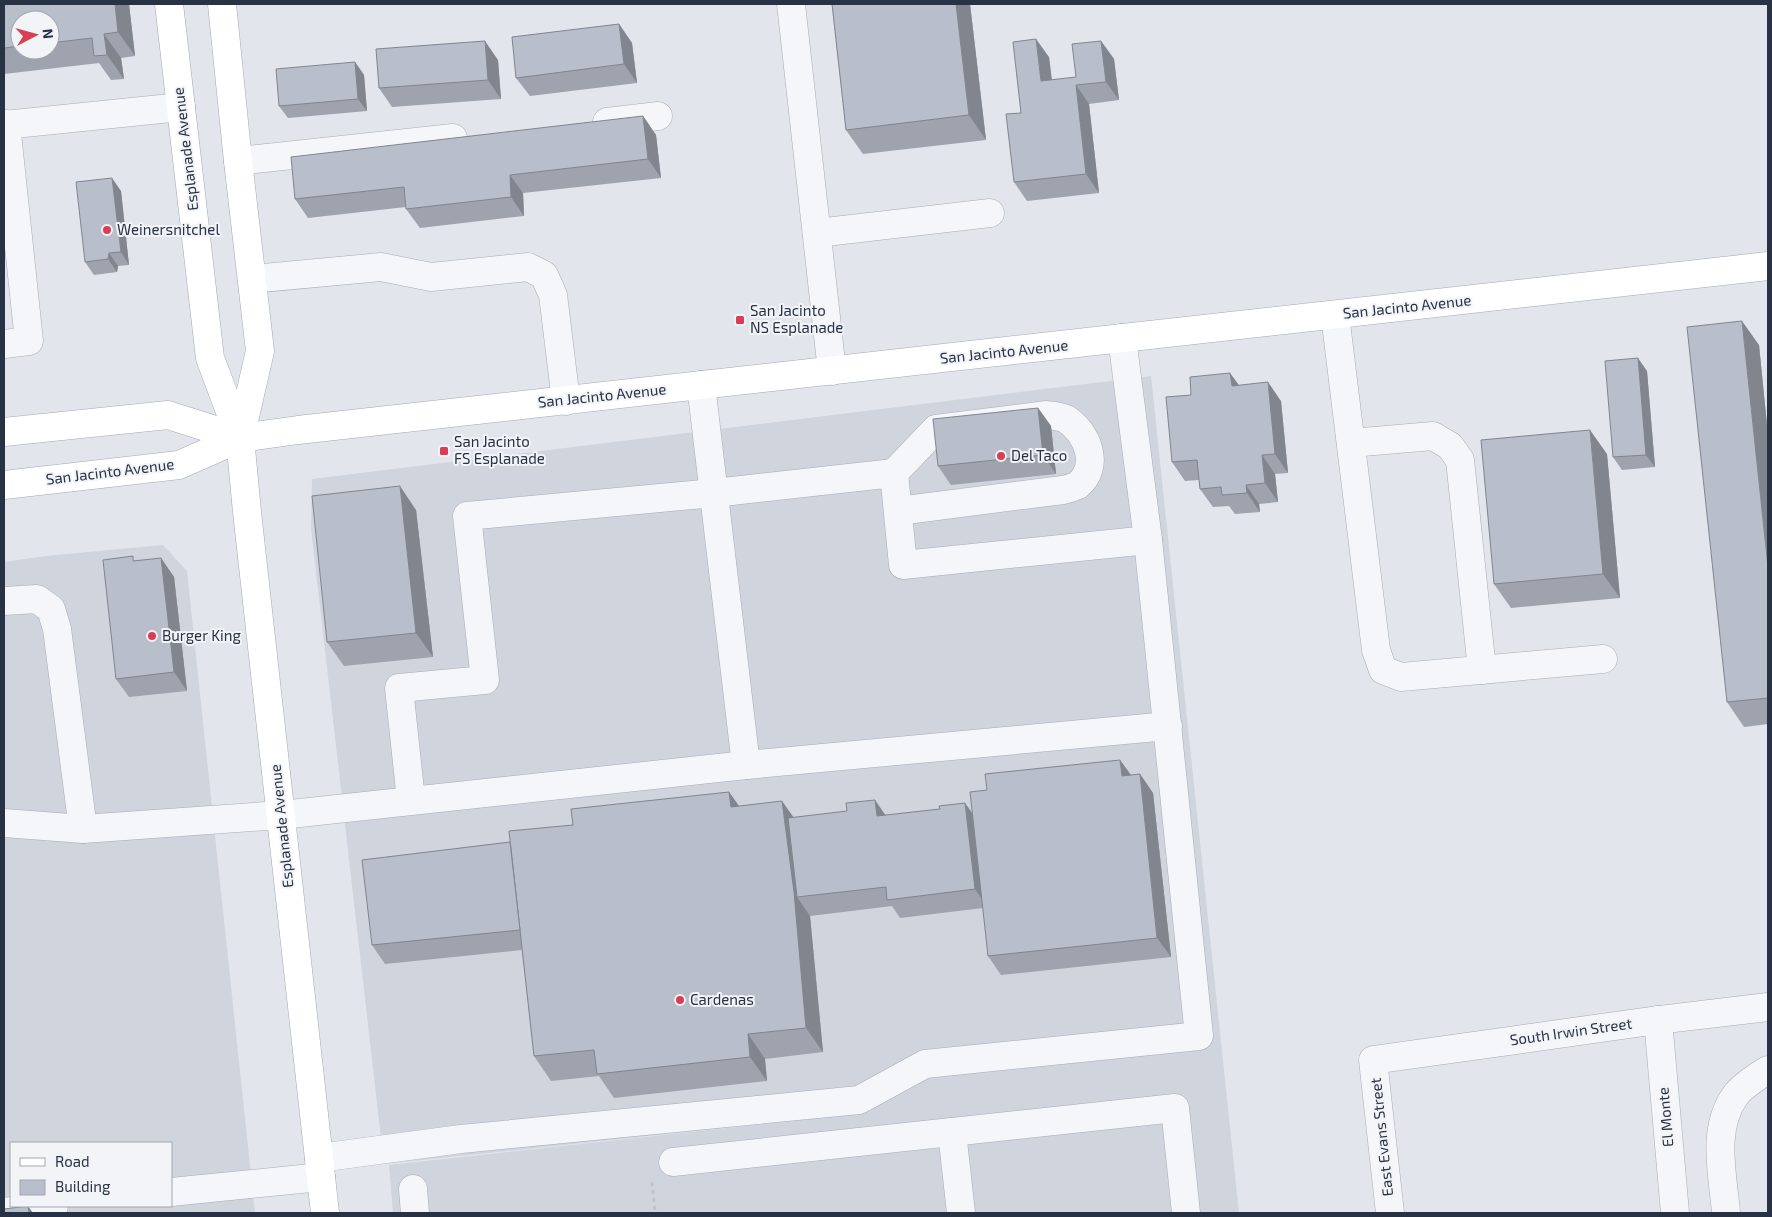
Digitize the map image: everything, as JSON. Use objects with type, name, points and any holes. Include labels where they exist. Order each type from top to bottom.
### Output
[{"type":"main road","name":"Esplanade Avenue","points":[[169,4],[210,358],[240,438],[325,1213]]},
{"type":"main road","name":"Esplanade Avenue","points":[[222,4],[260,351],[240,438]]},
{"type":"main road","name":"San Jacinto Avenue","points":[[4,485],[179,465],[240,438],[1768,266]]},
{"type":"main road","name":"San Jacinto Avenue","points":[[4,432],[168,415],[240,438]]},
{"type":"street","points":[[791,4],[832,371]]},
{"type":"street","points":[[4,344],[29,341],[5,125],[181,107]]},
{"type":"street","points":[[580,125],[658,116]]},
{"type":"street","points":[[238,162],[482,135]]},
{"type":"street","points":[[817,234],[990,213]]},
{"type":"street","points":[[252,279],[381,267],[431,277],[528,267],[544,275],[553,295],[566,401]]},
{"type":"street","points":[[1335,315],[1376,650],[1383,670],[1401,677],[1603,659]]},
{"type":"street","points":[[172,1192],[320,1168],[461,1139],[859,1100],[925,1064],[1200,1036],[1148,540],[1122,338]]},
{"type":"street","points":[[701,385],[746,765]]},
{"type":"street","points":[[411,800],[399,688],[485,680],[467,516],[714,493],[894,472],[936,429],[1047,415],[1064,418],[1076,426],[1083,437],[1090,456],[1090,468],[1085,476],[1077,485],[1063,490],[898,511]]},
{"type":"street","points":[[1351,443],[1434,436],[1450,446],[1460,460],[1482,670]]},
{"type":"street","points":[[894,472],[903,565],[1148,540]]},
{"type":"street","points":[[4,601],[37,599],[51,609],[58,628],[82,829]]},
{"type":"street","points":[[4,823],[82,829],[281,815],[746,765],[1168,726]]},
{"type":"street","name":"South Irwin Street","points":[[1373,1060],[1658,1020],[1768,1007]]},
{"type":"street","name":"El Monte","points":[[1658,1020],[1675,1213]]},
{"type":"street","name":"East Evans Street","points":[[1373,1060],[1390,1213]]},
{"type":"street","points":[[1726,1213],[1720,1142],[1723,1118],[1736,1094],[1768,1070]]},
{"type":"street","points":[[673,1162],[1175,1108],[1186,1213]]},
{"type":"street","points":[[952,1132],[961,1213]]},
{"type":"street","points":[[4,1212],[46,1207]]},
{"type":"path","points":[[651,1179],[655,1213]]},
{"type":"shaded area","points":[[1151,376],[1239,1213],[393,1213],[389,1165],[838,1116],[384,1164],[311,528],[312,479]]},
{"type":"shaded area","points":[[163,545],[187,571],[255,1213],[4,1213],[4,562],[46,556]]},
{"type":"building","points":[[4,4],[115,4],[118,32],[104,34],[107,55],[94,56],[92,38],[60,42],[60,10],[10,10],[10,47],[4,48]]},
{"type":"building","points":[[832,4],[956,4],[969,115],[846,130]]},
{"type":"building","points":[[619,24],[624,64],[516,78],[512,37]]},
{"type":"building","points":[[1036,39],[1041,81],[1076,77],[1072,44],[1101,41],[1106,82],[1076,85],[1086,174],[1014,182],[1006,114],[1021,113],[1013,42]]},
{"type":"building","points":[[485,41],[488,80],[379,88],[376,49]]},
{"type":"building","points":[[355,62],[358,99],[279,106],[276,69]]},
{"type":"building","points":[[643,116],[648,159],[510,175],[511,197],[406,209],[404,187],[295,199],[291,157]]},
{"type":"building","name":"Weinersnitchel","points":[[112,178],[121,252],[109,253],[108,259],[85,262],[76,182]]},
{"type":"building","points":[[1742,321],[1768,567],[1768,698],[1727,702],[1687,327]]},
{"type":"building","points":[[1638,358],[1646,455],[1613,457],[1605,361]]},
{"type":"building","points":[[1230,373],[1232,386],[1268,382],[1275,454],[1262,455],[1265,483],[1246,485],[1247,493],[1222,495],[1221,487],[1200,489],[1197,460],[1172,462],[1166,397],[1191,395],[1190,377]]},
{"type":"building","points":[[1038,408],[1043,455],[938,466],[933,419]]},
{"type":"building","points":[[1590,430],[1603,574],[1494,584],[1481,440]]},
{"type":"building","points":[[400,486],[416,633],[327,642],[312,496]]},
{"type":"building","name":"Burger King","points":[[133,556],[133,561],[161,558],[174,672],[116,679],[103,560]]},
{"type":"building","points":[[1120,760],[1122,776],[1140,774],[1157,938],[988,956],[970,792],[987,790],[985,774]]},
{"type":"building","name":"Cardenas","points":[[729,792],[731,807],[782,801],[794,892],[806,1028],[748,1034],[750,1057],[597,1074],[594,1050],[534,1056],[509,831],[573,825],[571,809]]},
{"type":"building","points":[[875,800],[877,816],[940,809],[939,806],[965,803],[975,889],[887,900],[886,887],[797,897],[788,818],[847,811],[846,803]]},
{"type":"building","points":[[510,842],[520,930],[372,945],[362,860]]},
{"type":"building","points":[[28,1207],[29,1213],[4,1213],[4,1209]]},
{"type":"place","name":"Weinersnitchel","points":[[107,230]]},
{"type":"place","name":"San Jacinto NS Esplanade","points":[[740,320]]},
{"type":"place","name":"San Jacinto FS Esplanade","points":[[444,451]]},
{"type":"place","name":"Del Taco","points":[[1001,456]]},
{"type":"place","name":"Burger King","points":[[152,636]]},
{"type":"place","name":"Cardenas","points":[[680,1000]]}]
